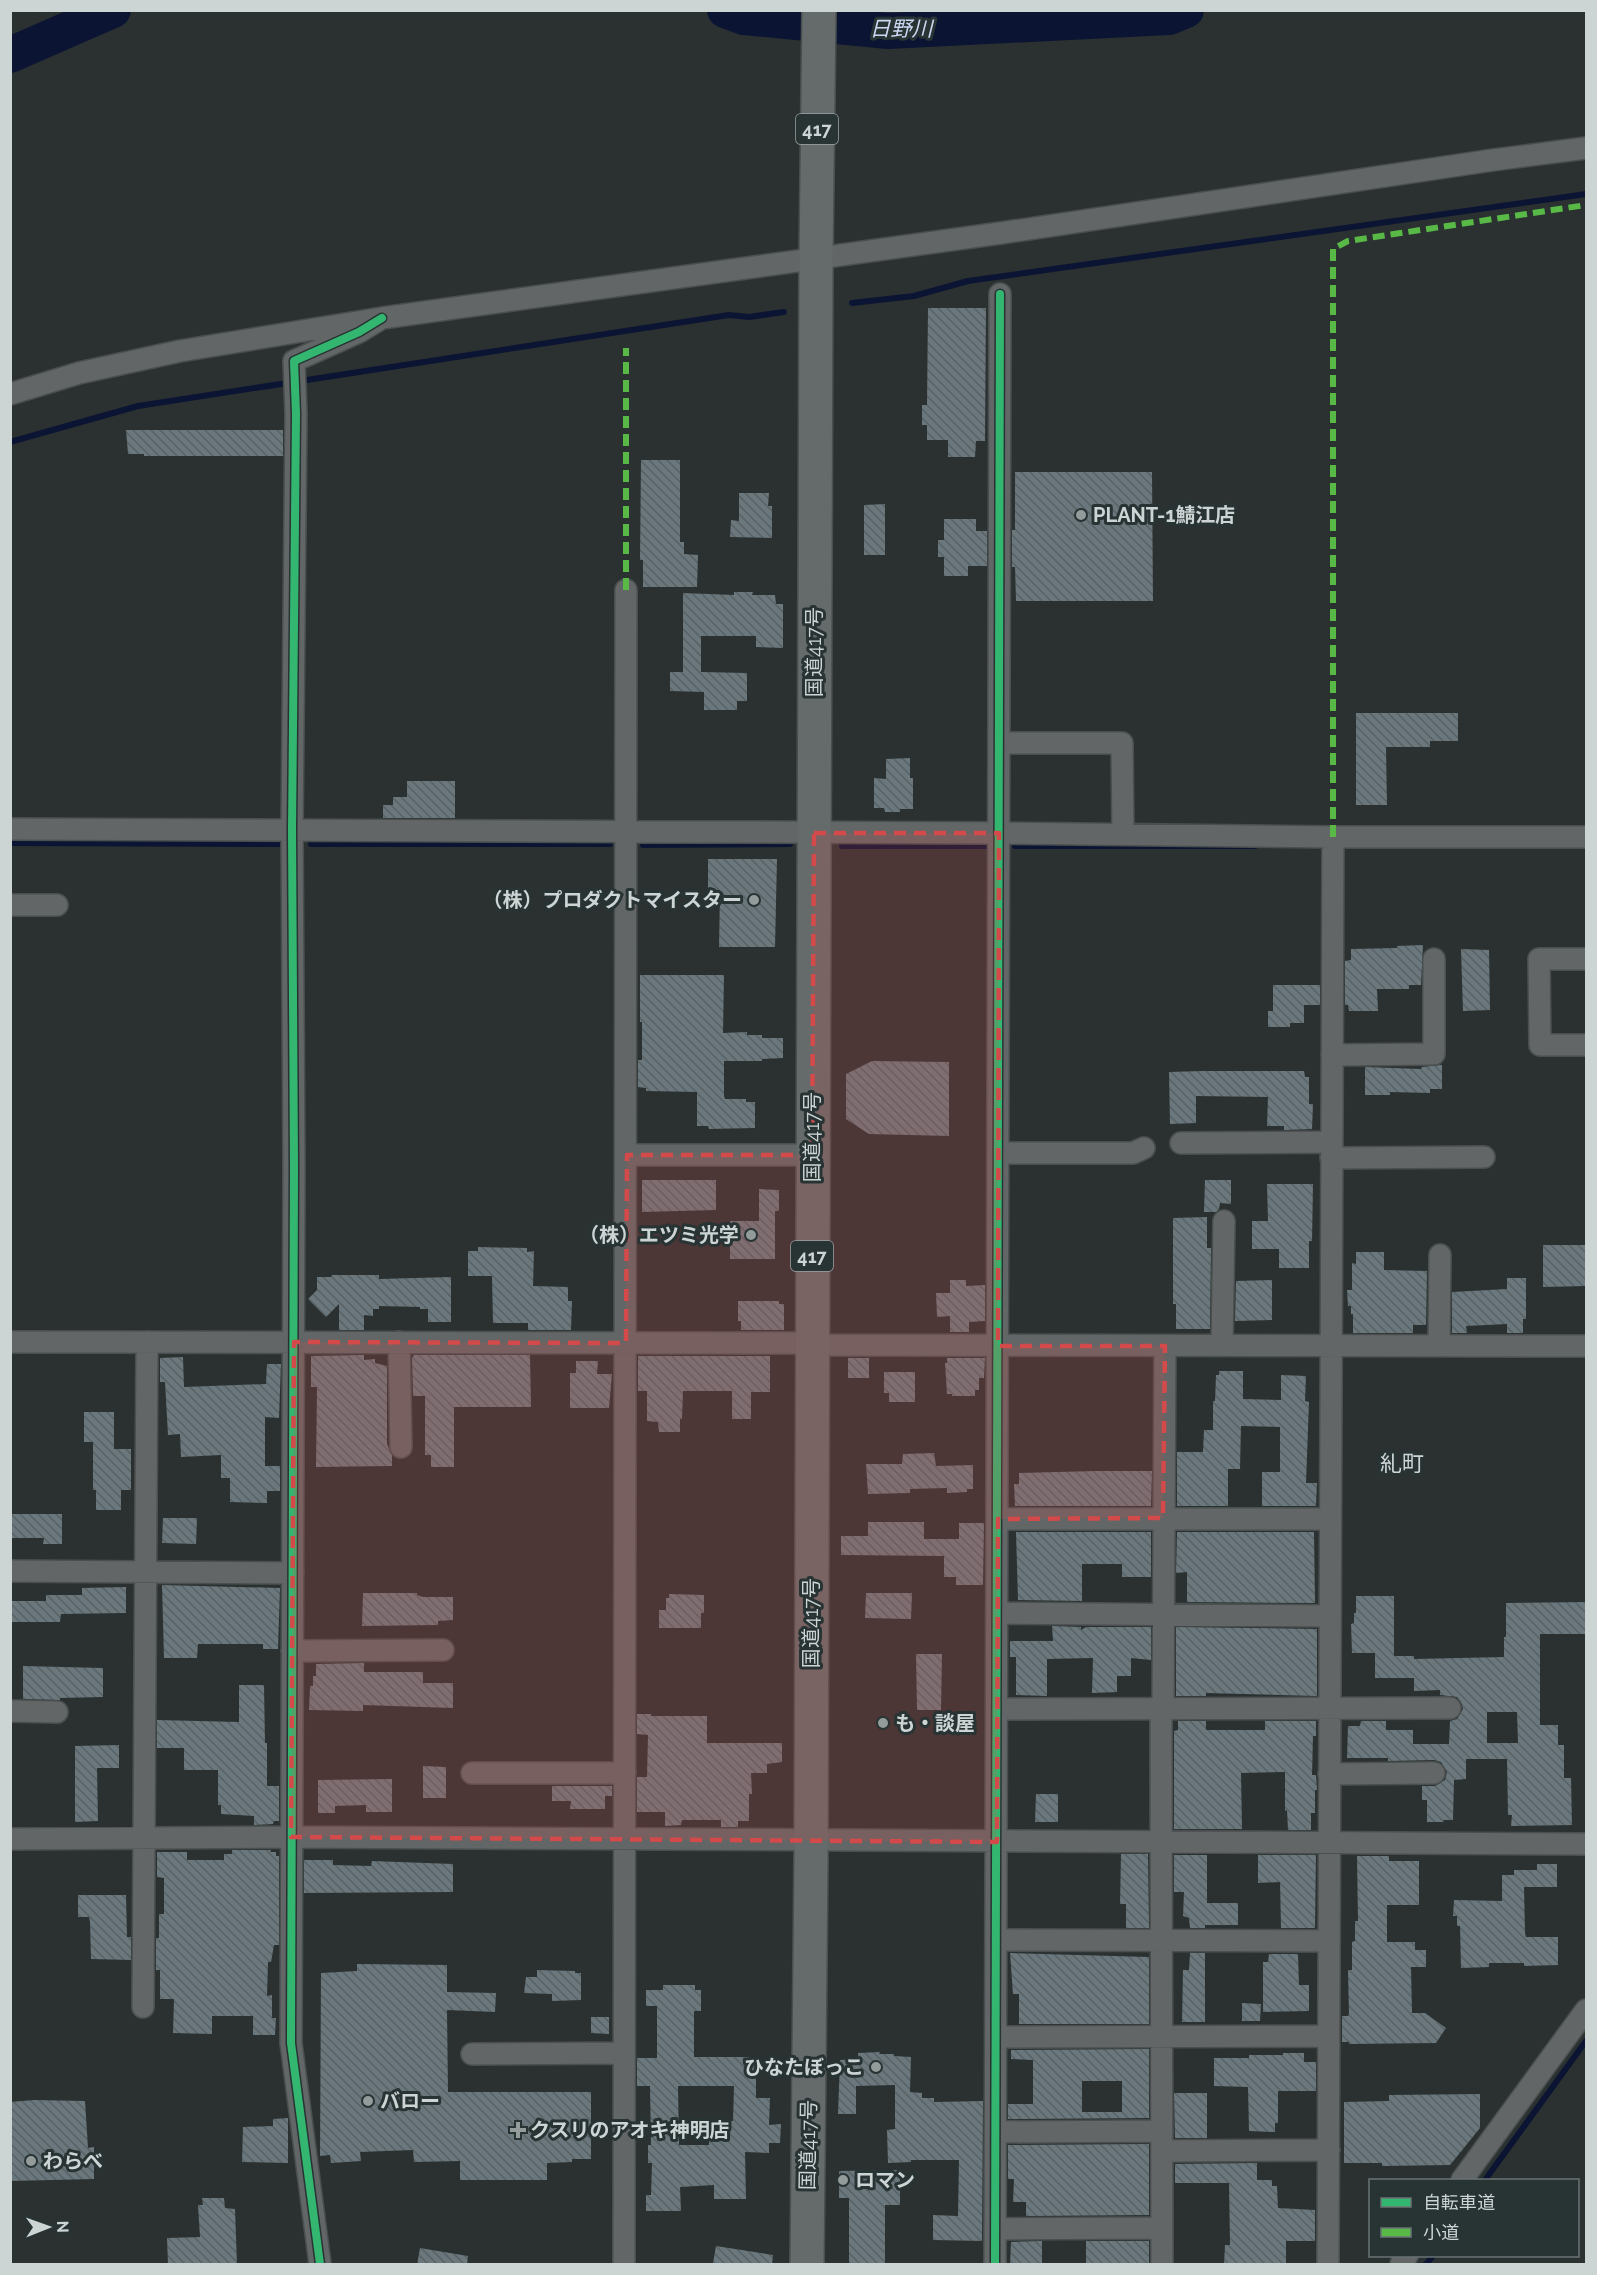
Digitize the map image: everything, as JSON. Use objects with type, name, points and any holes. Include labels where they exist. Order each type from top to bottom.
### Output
[{"type":"highway","name":"国道417号","points":[[807,2265],[819,10]]},
{"type":"street","points":[[10,394],[79,373],[180,351],[381,318],[816,254],[1587,148]]},
{"type":"street","points":[[995,2265],[1000,294]]},
{"type":"street","points":[[320,2265],[291,2043],[294,361],[359,332],[381,318]]},
{"type":"street","points":[[624,2265],[626,590]]},
{"type":"street","points":[[999,743],[1122,743],[1123,834]]},
{"type":"street","points":[[10,829],[1587,837]]},
{"type":"street","points":[[1328,2265],[1333,837]]},
{"type":"street","points":[[10,905],[57,905]]},
{"type":"street","points":[[1332,1055],[1434,1054],[1434,959]]},
{"type":"street","points":[[1587,959],[1539,959],[1540,1045],[1587,1045]]},
{"type":"street","points":[[1181,1143],[1484,1157]]},
{"type":"street","points":[[999,1152],[1133,1153],[1144,1148]]},
{"type":"street","points":[[627,1155],[812,1155]]},
{"type":"street","points":[[1222,1345],[1224,1221]]},
{"type":"street","points":[[1439,1346],[1440,1255]]},
{"type":"street","points":[[10,1342],[1587,1346]]},
{"type":"street","points":[[143,2007],[147,1342]]},
{"type":"street","points":[[399,1342],[400,1447]]},
{"type":"street","points":[[1162,2265],[1161,1720],[1163,1708],[1165,1346]]},
{"type":"street","points":[[998,1519],[1329,1519]]},
{"type":"street","points":[[10,1571],[293,1573]]},
{"type":"street","points":[[998,1613],[1329,1616]]},
{"type":"street","points":[[292,1651],[443,1650]]},
{"type":"street","points":[[998,1709],[1450,1708]]},
{"type":"street","points":[[10,1711],[57,1712]]},
{"type":"street","points":[[472,1773],[625,1773]]},
{"type":"street","points":[[1329,1774],[1434,1773]]},
{"type":"street","points":[[10,1839],[291,1837],[1587,1844]]},
{"type":"street","points":[[997,1940],[1329,1941]]},
{"type":"street","points":[[1463,2179],[1587,2010]]},
{"type":"street","points":[[996,2037],[1329,2036]]},
{"type":"street","points":[[472,2054],[624,2053]]},
{"type":"street","points":[[996,2132],[1329,2150]]},
{"type":"street","points":[[995,2229],[1162,2228]]},
{"type":"highlighted area","points":[[814,833],[999,833],[998,1346],[1165,1346],[1163,1518],[998,1519],[997,1842],[291,1837],[294,1342],[626,1343],[627,1155],[812,1155]]},
{"type":"building","points":[[928,308],[986,308],[985,441],[976,441],[975,457],[948,457],[948,440],[927,440],[927,425],[922,425],[922,405],[927,405]]},
{"type":"building","points":[[126,430],[283,430],[283,456],[128,454]]},
{"type":"building","points":[[641,460],[680,460],[680,542],[684,542],[684,554],[698,555],[697,587],[643,587],[643,560],[640,560]]},
{"type":"building","points":[[1015,472],[1152,472],[1153,601],[1016,601],[1015,567],[1012,567],[1012,530],[1015,530]]},
{"type":"building","points":[[739,493],[769,493],[768,506],[772,506],[772,538],[730,537],[731,520],[739,521]]},
{"type":"building","points":[[885,504],[885,555],[864,555],[864,505]]},
{"type":"building","points":[[944,519],[976,519],[976,531],[987,531],[987,566],[968,566],[968,576],[944,576],[944,557],[938,557],[938,540],[944,540]]},
{"type":"building","points":[[734,592],[775,595],[776,604],[783,604],[783,648],[756,647],[756,636],[701,636],[701,672],[747,673],[747,701],[737,701],[737,710],[704,710],[704,692],[670,691],[670,672],[683,672],[683,593],[734,595]]},
{"type":"building","points":[[1356,713],[1458,713],[1458,741],[1430,741],[1430,747],[1386,747],[1387,805],[1356,805]]},
{"type":"building","points":[[910,758],[910,778],[913,778],[913,809],[885,812],[884,808],[874,808],[874,778],[886,779],[886,759]]},
{"type":"building","points":[[407,781],[455,781],[455,818],[383,818],[383,805],[393,805],[393,797],[407,797]]},
{"type":"building","points":[[708,859],[777,859],[775,947],[719,947],[720,891],[708,891]]},
{"type":"building","points":[[1423,945],[1421,985],[1409,985],[1409,989],[1377,989],[1378,1011],[1349,1011],[1348,1005],[1345,1005],[1345,961],[1351,960],[1351,949]]},
{"type":"building","points":[[1461,949],[1489,950],[1490,1010],[1463,1011]]},
{"type":"building","points":[[640,975],[724,975],[723,1033],[747,1032],[747,1035],[762,1035],[762,1038],[783,1038],[783,1058],[762,1059],[762,1061],[724,1061],[725,1099],[746,1099],[746,1102],[755,1102],[755,1128],[709,1129],[708,1126],[697,1126],[697,1092],[646,1091],[646,1088],[638,1087],[638,1060],[642,1060]]},
{"type":"building","points":[[1273,985],[1320,985],[1320,1005],[1304,1005],[1304,1023],[1290,1023],[1290,1027],[1268,1027],[1268,1011],[1273,1011]]},
{"type":"building","points":[[872,1061],[949,1062],[949,1136],[869,1134],[846,1119],[846,1074]]},
{"type":"building","points":[[1442,1065],[1442,1089],[1430,1089],[1430,1093],[1390,1092],[1390,1095],[1365,1095],[1365,1067],[1421,1069]]},
{"type":"building","points":[[1304,1071],[1305,1077],[1309,1077],[1309,1104],[1313,1104],[1312,1129],[1284,1130],[1284,1126],[1267,1126],[1268,1097],[1196,1096],[1196,1123],[1170,1124],[1169,1072]]},
{"type":"building","points":[[642,1180],[716,1180],[716,1210],[642,1212]]},
{"type":"building","points":[[1205,1180],[1231,1180],[1231,1204],[1220,1203],[1216,1212],[1204,1212]]},
{"type":"building","points":[[1267,1184],[1313,1184],[1309,1268],[1279,1268],[1279,1249],[1252,1249],[1252,1221],[1268,1221]]},
{"type":"building","points":[[759,1189],[779,1190],[779,1211],[775,1211],[775,1259],[730,1259],[730,1221],[759,1221]]},
{"type":"building","points":[[1207,1217],[1207,1248],[1211,1248],[1210,1329],[1176,1329],[1176,1304],[1173,1304],[1173,1218]]},
{"type":"building","points":[[1543,1245],[1587,1245],[1587,1286],[1543,1287]]},
{"type":"building","points":[[478,1247],[527,1248],[527,1252],[534,1251],[533,1286],[568,1287],[568,1301],[572,1301],[571,1330],[528,1330],[528,1323],[493,1323],[492,1276],[468,1276],[468,1251],[478,1251]]},
{"type":"building","points":[[1356,1252],[1384,1252],[1384,1270],[1427,1271],[1426,1325],[1413,1325],[1413,1333],[1353,1333],[1353,1314],[1351,1314],[1351,1306],[1348,1306],[1347,1290],[1352,1290],[1352,1263],[1356,1264]]},
{"type":"building","points":[[332,1275],[379,1275],[379,1279],[451,1277],[451,1322],[428,1322],[428,1309],[420,1309],[420,1307],[379,1306],[379,1309],[373,1309],[373,1316],[364,1315],[364,1330],[339,1330],[339,1304],[326,1317],[308,1299],[317,1290],[317,1277],[331,1277]]},
{"type":"building","points":[[1507,1278],[1526,1278],[1526,1319],[1523,1319],[1523,1333],[1507,1333],[1507,1324],[1466,1326],[1467,1333],[1452,1333],[1452,1292],[1507,1289]]},
{"type":"building","points":[[950,1280],[966,1280],[966,1286],[985,1285],[985,1321],[969,1322],[969,1332],[950,1332],[950,1316],[937,1317],[936,1293],[950,1293]]},
{"type":"building","points":[[1272,1280],[1272,1320],[1235,1321],[1236,1281]]},
{"type":"building","points":[[738,1301],[779,1301],[779,1304],[784,1304],[784,1330],[741,1330],[741,1321],[738,1321]]},
{"type":"building","points":[[364,1355],[364,1360],[375,1359],[375,1363],[387,1366],[387,1444],[392,1455],[392,1466],[316,1467],[317,1387],[311,1387],[311,1356]]},
{"type":"building","points":[[414,1355],[530,1355],[531,1407],[454,1407],[454,1467],[431,1467],[431,1455],[425,1455],[425,1396],[413,1396],[412,1358]]},
{"type":"building","points":[[638,1356],[770,1356],[770,1392],[751,1392],[751,1419],[732,1419],[732,1391],[683,1391],[680,1432],[659,1432],[658,1422],[647,1421],[647,1391],[638,1391]]},
{"type":"building","points":[[183,1357],[184,1387],[266,1384],[267,1364],[281,1364],[279,1418],[265,1417],[265,1466],[280,1466],[280,1491],[267,1491],[267,1503],[230,1502],[230,1478],[221,1478],[221,1455],[181,1457],[180,1434],[168,1435],[165,1382],[160,1382],[160,1358]]},
{"type":"building","points":[[848,1358],[869,1358],[869,1378],[848,1378]]},
{"type":"building","points":[[947,1358],[985,1358],[984,1378],[979,1378],[979,1390],[975,1390],[975,1396],[947,1394],[945,1363],[947,1363]]},
{"type":"building","points":[[576,1361],[598,1361],[597,1374],[612,1374],[609,1408],[570,1408],[570,1373],[576,1373]]},
{"type":"building","points":[[1219,1371],[1243,1371],[1243,1399],[1281,1400],[1281,1375],[1306,1376],[1305,1401],[1309,1402],[1306,1483],[1317,1483],[1316,1506],[1262,1506],[1262,1472],[1280,1472],[1280,1427],[1241,1426],[1240,1469],[1228,1469],[1228,1506],[1177,1506],[1177,1452],[1203,1452],[1204,1430],[1213,1430],[1213,1401],[1215,1401],[1216,1375],[1219,1375]]},
{"type":"building","points":[[884,1372],[915,1372],[915,1402],[889,1402],[889,1393],[884,1393]]},
{"type":"building","points":[[84,1412],[114,1412],[114,1449],[131,1449],[131,1490],[121,1490],[121,1510],[96,1510],[96,1490],[93,1490],[93,1442],[84,1442]]},
{"type":"building","points":[[934,1453],[936,1466],[973,1465],[973,1489],[967,1489],[967,1492],[947,1493],[947,1488],[910,1489],[910,1493],[868,1494],[866,1464],[902,1464],[903,1454]]},
{"type":"building","points":[[1152,1471],[1151,1506],[1015,1506],[1014,1484],[1019,1484],[1019,1473]]},
{"type":"building","points":[[10,1514],[62,1514],[62,1544],[43,1544],[44,1538],[10,1538]]},
{"type":"building","points":[[163,1518],[197,1518],[196,1544],[162,1543]]},
{"type":"building","points":[[868,1522],[924,1522],[924,1539],[959,1539],[959,1523],[984,1523],[983,1585],[956,1585],[956,1577],[944,1577],[944,1556],[841,1555],[841,1536],[868,1536]]},
{"type":"building","points":[[1016,1532],[1151,1532],[1151,1577],[1122,1577],[1122,1564],[1082,1564],[1082,1601],[1018,1600]]},
{"type":"building","points":[[1177,1532],[1314,1532],[1315,1603],[1187,1602],[1187,1572],[1176,1573]]},
{"type":"building","points":[[162,1585],[280,1588],[278,1649],[263,1649],[263,1644],[198,1644],[197,1658],[164,1658]]},
{"type":"building","points":[[126,1587],[126,1613],[61,1614],[60,1622],[11,1622],[11,1601],[46,1601],[46,1595],[82,1595],[82,1588]]},
{"type":"building","points":[[363,1593],[417,1593],[423,1597],[453,1597],[453,1620],[438,1621],[438,1625],[362,1626]]},
{"type":"building","points":[[866,1593],[912,1593],[911,1619],[865,1618]]},
{"type":"building","points":[[669,1594],[704,1595],[701,1628],[659,1628],[659,1610],[666,1610],[666,1598],[669,1598]]},
{"type":"building","points":[[1356,1596],[1394,1596],[1394,1656],[1414,1656],[1414,1659],[1504,1657],[1506,1603],[1587,1602],[1587,1634],[1540,1634],[1540,1725],[1558,1725],[1558,1745],[1564,1745],[1564,1778],[1571,1778],[1572,1825],[1511,1826],[1512,1815],[1508,1815],[1507,1759],[1466,1759],[1466,1779],[1454,1780],[1453,1820],[1427,1822],[1427,1800],[1422,1800],[1422,1786],[1435,1786],[1445,1780],[1447,1772],[1441,1762],[1347,1758],[1348,1726],[1360,1726],[1361,1721],[1386,1721],[1386,1730],[1413,1730],[1413,1744],[1449,1744],[1450,1721],[1457,1719],[1463,1709],[1457,1697],[1440,1695],[1440,1690],[1414,1691],[1414,1678],[1375,1678],[1375,1653],[1352,1653],[1351,1624],[1354,1623],[1354,1613],[1356,1613]],"holes":[[[1487,1712],[1517,1712],[1518,1743],[1487,1743]]]},
{"type":"building","points":[[1052,1626],[1081,1627],[1081,1630],[1086,1627],[1151,1627],[1151,1660],[1131,1658],[1131,1676],[1117,1676],[1117,1692],[1092,1693],[1093,1658],[1047,1659],[1047,1696],[1016,1695],[1016,1657],[1010,1657],[1010,1641],[1053,1641]]},
{"type":"building","points":[[1176,1627],[1317,1629],[1317,1696],[1206,1693],[1206,1696],[1176,1696]]},
{"type":"building","points":[[916,1654],[942,1654],[941,1710],[917,1710]]},
{"type":"building","points":[[364,1663],[364,1672],[423,1672],[423,1683],[453,1683],[453,1708],[363,1705],[363,1711],[309,1710],[310,1686],[313,1686],[313,1676],[316,1676],[316,1664]]},
{"type":"building","points":[[23,1666],[103,1668],[103,1697],[60,1698],[60,1700],[23,1699]]},
{"type":"building","points":[[239,1685],[264,1685],[267,1786],[279,1786],[279,1821],[274,1821],[273,1824],[254,1825],[254,1816],[221,1814],[221,1805],[218,1805],[218,1770],[184,1770],[184,1748],[157,1748],[157,1720],[239,1722]]},
{"type":"building","points":[[637,1714],[707,1716],[707,1743],[782,1743],[782,1762],[767,1764],[767,1773],[751,1773],[752,1794],[749,1794],[749,1821],[738,1821],[738,1827],[721,1827],[721,1820],[682,1820],[681,1825],[665,1826],[665,1812],[637,1812],[637,1777],[647,1777],[648,1735],[637,1734]]},
{"type":"building","points":[[1178,1721],[1206,1721],[1206,1730],[1265,1730],[1265,1721],[1316,1721],[1316,1736],[1313,1736],[1312,1775],[1316,1775],[1317,1790],[1315,1790],[1315,1813],[1311,1813],[1311,1830],[1288,1830],[1287,1810],[1285,1811],[1285,1772],[1241,1773],[1242,1829],[1174,1829],[1174,1731],[1178,1730]]},
{"type":"building","points":[[119,1745],[119,1768],[97,1768],[98,1821],[75,1822],[75,1746]]},
{"type":"building","points":[[423,1766],[446,1767],[446,1798],[423,1798]]},
{"type":"building","points":[[392,1779],[392,1812],[366,1812],[366,1805],[335,1806],[335,1813],[318,1813],[318,1780]]},
{"type":"building","points":[[552,1786],[612,1786],[612,1796],[605,1796],[605,1809],[570,1809],[571,1801],[552,1801]]},
{"type":"building","points":[[1036,1794],[1058,1794],[1058,1822],[1035,1822]]},
{"type":"building","points":[[232,1850],[271,1850],[270,1852],[276,1852],[276,1856],[279,1856],[279,1945],[274,1945],[271,1962],[268,1962],[267,1996],[272,1995],[272,2018],[276,2018],[275,2035],[253,2035],[253,2016],[212,2016],[212,2034],[173,2033],[174,1999],[160,1999],[160,1970],[156,1970],[159,1914],[164,1914],[164,1878],[157,1877],[157,1852],[187,1852],[187,1860],[224,1860],[224,1854],[232,1854]]},
{"type":"building","points":[[1121,1854],[1148,1854],[1149,1928],[1126,1928],[1126,1904],[1120,1904]]},
{"type":"building","points":[[1174,1855],[1207,1855],[1207,1903],[1238,1903],[1238,1925],[1205,1925],[1205,1928],[1190,1928],[1189,1918],[1183,1916],[1184,1892],[1174,1892]]},
{"type":"building","points":[[1258,1855],[1316,1855],[1315,1928],[1281,1928],[1280,1882],[1258,1883]]},
{"type":"building","points":[[1357,1856],[1389,1856],[1389,1861],[1419,1861],[1419,1905],[1387,1905],[1387,1942],[1415,1942],[1415,1950],[1426,1950],[1426,1967],[1411,1967],[1412,2013],[1425,2013],[1446,2028],[1436,2043],[1349,2044],[1349,2042],[1342,2042],[1342,2016],[1349,2014],[1348,1970],[1352,1970],[1352,1942],[1355,1941],[1355,1921],[1358,1921]]},
{"type":"building","points":[[304,1860],[333,1860],[333,1865],[371,1866],[372,1861],[453,1864],[453,1892],[304,1893]]},
{"type":"building","points":[[1537,1864],[1557,1864],[1557,1887],[1524,1887],[1525,1933],[1526,1937],[1558,1937],[1558,1965],[1524,1966],[1524,1963],[1489,1963],[1489,1967],[1461,1968],[1460,1926],[1457,1926],[1457,1916],[1453,1916],[1454,1900],[1502,1901],[1502,1875],[1514,1875],[1514,1870],[1537,1870]]},
{"type":"building","points":[[78,1895],[126,1895],[127,1937],[131,1937],[131,1960],[91,1959],[89,1917],[78,1917]]},
{"type":"building","points":[[1010,1953],[1149,1957],[1149,2024],[1019,2024],[1019,1994],[1013,1994]]},
{"type":"building","points":[[1190,1953],[1205,1953],[1205,2022],[1182,2022],[1183,1970],[1189,1970]]},
{"type":"building","points":[[1269,1954],[1298,1954],[1299,1985],[1309,1985],[1309,2011],[1263,2012],[1263,1962],[1268,1962]]},
{"type":"building","points":[[357,1964],[447,1965],[447,1992],[496,1993],[495,2012],[447,2010],[448,2092],[591,2092],[591,2159],[547,2163],[547,2180],[460,2180],[460,2161],[414,2162],[413,2150],[360,2152],[361,2161],[331,2163],[330,2155],[320,2156],[321,1973],[357,1971]]},
{"type":"building","points":[[537,1970],[581,1973],[581,2000],[552,2001],[552,1994],[524,1993],[526,1977],[537,1977]]},
{"type":"building","points":[[663,1985],[695,1985],[695,1990],[701,1990],[701,2011],[694,2011],[694,2057],[756,2057],[756,2098],[770,2098],[769,2125],[781,2124],[780,2143],[769,2143],[769,2153],[745,2152],[746,2199],[714,2199],[714,2185],[680,2187],[681,2211],[646,2211],[646,2195],[651,2195],[652,2163],[648,2163],[648,2145],[651,2145],[650,2086],[637,2086],[637,2058],[657,2058],[657,2006],[646,2006],[646,1990],[663,1990]],"holes":[[[678,2086],[734,2086],[733,2121],[710,2121],[709,2145],[679,2145]]]},
{"type":"building","points":[[1242,2003],[1261,2004],[1260,2021],[1242,2021]]},
{"type":"building","points":[[591,2017],[609,2017],[609,2034],[591,2033]]},
{"type":"building","points":[[1149,2049],[1149,2118],[1008,2119],[1008,2104],[1033,2104],[1033,2060],[1011,2059],[1011,2050]],"holes":[[[1082,2081],[1122,2081],[1122,2112],[1082,2112]]]},
{"type":"building","points":[[880,2052],[879,2054],[911,2057],[910,2092],[922,2093],[922,2098],[934,2098],[934,2102],[983,2101],[982,2241],[933,2240],[933,2215],[958,2216],[959,2160],[911,2160],[911,2162],[888,2163],[887,2130],[895,2129],[895,2085],[856,2086],[856,2114],[838,2114],[840,2060],[858,2059],[858,2053]]},
{"type":"building","points":[[1283,2053],[1304,2053],[1304,2062],[1316,2062],[1316,2091],[1278,2091],[1278,2123],[1275,2123],[1275,2132],[1249,2131],[1248,2087],[1214,2086],[1214,2058],[1249,2058],[1249,2055],[1283,2055]]},
{"type":"building","points":[[1174,2093],[1207,2093],[1207,2138],[1175,2138]]},
{"type":"building","points":[[1480,2094],[1480,2128],[1450,2165],[1382,2166],[1382,2163],[1344,2163],[1344,2102],[1389,2101],[1389,2095]]},
{"type":"building","points":[[85,2101],[88,2148],[94,2147],[94,2179],[10,2181],[10,2102]]},
{"type":"building","points":[[288,2118],[288,2163],[242,2162],[243,2127],[273,2126],[273,2119]]},
{"type":"building","points":[[1149,2144],[1149,2215],[1026,2216],[1026,2202],[1013,2202],[1014,2179],[1008,2179],[1008,2145]]},
{"type":"building","points":[[1257,2163],[1257,2180],[1272,2180],[1272,2186],[1277,2186],[1278,2208],[1315,2210],[1315,2241],[1286,2241],[1286,2265],[1224,2265],[1225,2245],[1230,2245],[1229,2183],[1175,2183],[1175,2164]]},
{"type":"building","points":[[900,2170],[900,2205],[885,2205],[885,2265],[849,2265],[849,2198],[839,2198],[839,2171]]},
{"type":"building","points":[[202,2198],[224,2198],[225,2208],[235,2209],[237,2265],[168,2265],[167,2238],[200,2237],[198,2205],[203,2205]]},
{"type":"building","points":[[1042,2241],[1042,2265],[1010,2265],[1011,2242]]},
{"type":"building","points":[[1086,2241],[1149,2241],[1149,2265],[1086,2265]]},
{"type":"building","points":[[716,2246],[773,2255],[772,2265],[713,2263]]},
{"type":"building","points":[[420,2248],[468,2256],[467,2265],[417,2265]]},
{"type":"waterway","name":"日野川","points":[[10,55],[113,10]]},
{"type":"waterway","name":"日野川","points":[[725,10],[744,17],[888,31],[1169,17],[1186,10]]},
{"type":"waterway","points":[[852,303],[914,296],[968,281],[1586,194]]},
{"type":"waterway","points":[[10,442],[138,406],[729,315],[749,317],[784,312]]},
{"type":"waterway","points":[[10,843],[283,844]]},
{"type":"waterway","points":[[311,844],[610,844]]},
{"type":"waterway","points":[[643,845],[790,844]]},
{"type":"waterway","points":[[842,846],[987,846]]},
{"type":"waterway","points":[[1015,846],[1255,846]]},
{"type":"waterway","points":[[1486,2179],[1586,2041]]},
{"type":"waterway","points":[[1426,2264],[1432,2257]]},
{"type":"marked path","points":[[1333,837],[1333,249],[1348,241],[1586,205]]},
{"type":"marked path","points":[[626,348],[626,590]]},
{"type":"cycle path","points":[[995,2264],[1000,294]]},
{"type":"cycle path","points":[[320,2264],[291,2043],[294,1167],[292,830],[296,414],[294,361],[359,332],[382,318]]},
{"type":"place","name":"PLANT-1鯖江店","points":[[1081,515]]},
{"type":"place","name":"（株）プロダクトマイスター","points":[[754,900]]},
{"type":"place","name":"（株）エツミ光学","points":[[751,1235]]},
{"type":"place","name":"も・談屋","points":[[883,1723]]},
{"type":"place","name":"ひなたぼっこ","points":[[876,2067]]},
{"type":"place","name":"バロー","points":[[368,2101]]},
{"type":"place","name":"クスリのアオキ神明店","points":[[518,2130]]},
{"type":"place","name":"わらべ","points":[[31,2161]]},
{"type":"place","name":"ロマン","points":[[843,2180]]},
{"type":"district","name":"糺町","points":[[1402,1463]]}]
